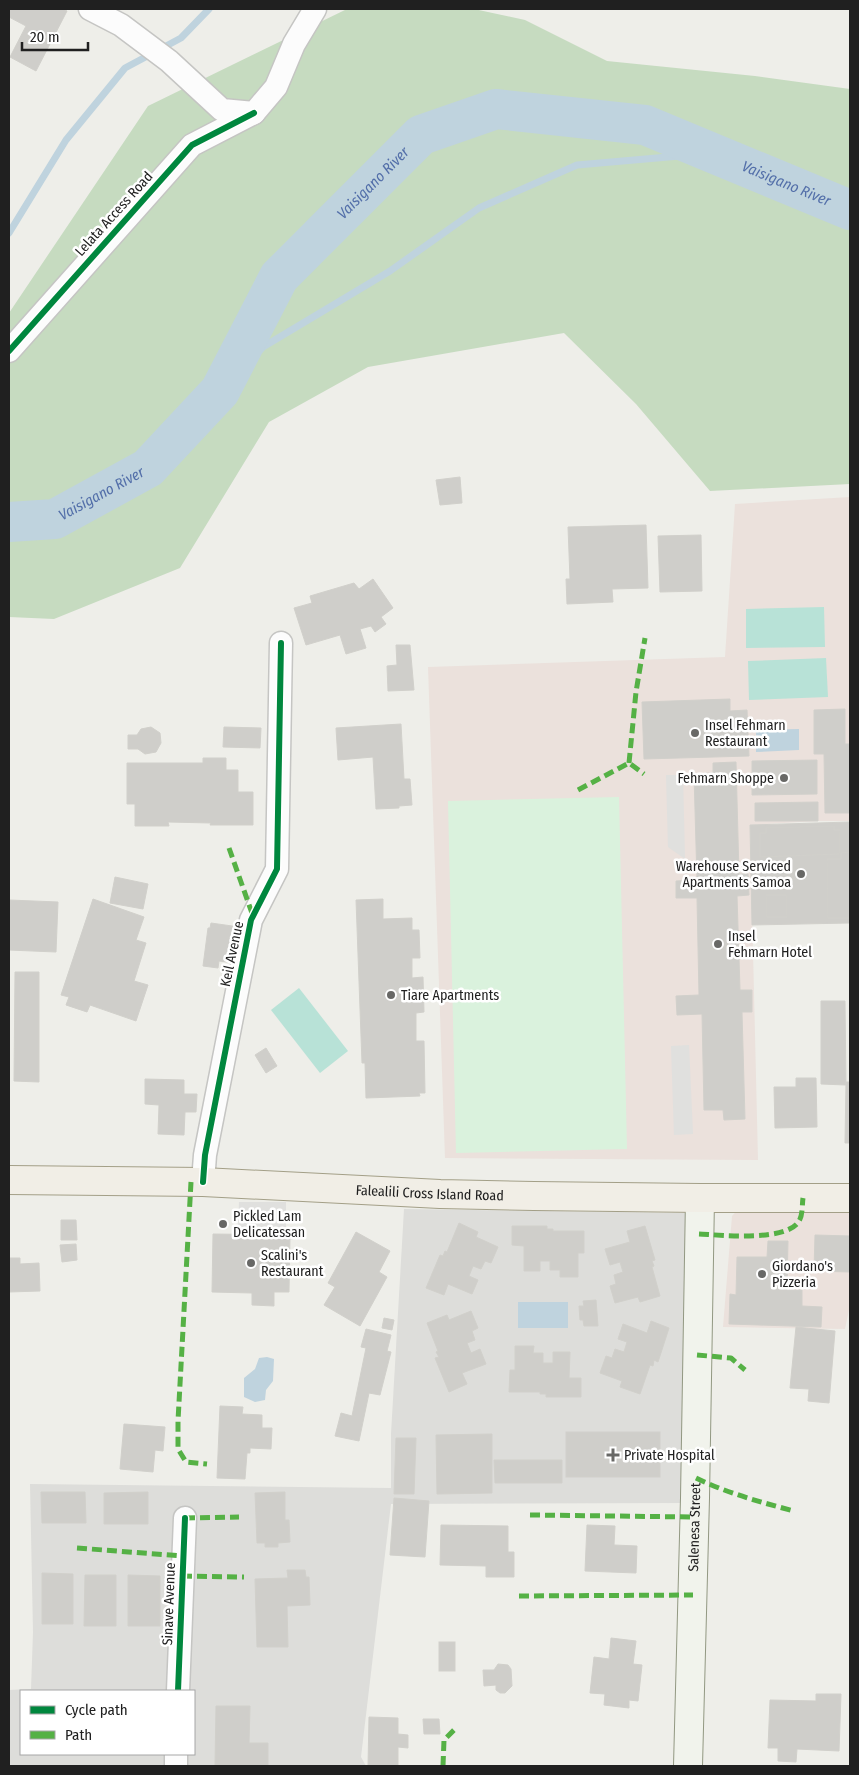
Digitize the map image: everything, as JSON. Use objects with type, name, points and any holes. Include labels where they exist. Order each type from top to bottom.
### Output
[{"type":"main road","name":"Falealili Cross Island Road","points":[[9,1180],[203,1182],[440,1194],[850,1198]]},
{"type":"main road","name":"Salenesa Street","points":[[688,1766],[700,1198]]},
{"type":"street","points":[[90,9],[121,25],[169,61],[222,110],[254,113]]},
{"type":"street","name":"Lelata Access Road","points":[[9,351],[192,145],[254,113],[276,88],[294,44],[315,9]]},
{"type":"street","name":"Keil Avenue","points":[[203,1182],[205,1155],[251,920],[277,869],[281,643]]},
{"type":"street","name":"Sinave Avenue","points":[[178,1690],[185,1518]]},
{"type":"shaded area","name":"Insel Fehmarn Hotel","points":[[850,497],[850,821],[750,825],[758,1160],[445,1158],[428,667],[725,657],[735,504]]},
{"type":"shaded area","points":[[824,607],[825,647],[746,648],[746,609]]},
{"type":"shaded area","points":[[826,658],[828,697],[749,700],[748,661]]},
{"type":"shaded area","points":[[799,729],[799,750],[756,752],[756,730]]},
{"type":"shaded area","points":[[666,775],[683,775],[685,859],[668,847]]},
{"type":"shaded area","points":[[299,988],[348,1051],[320,1073],[271,1010]]},
{"type":"shaded area","points":[[689,1045],[693,1134],[674,1135],[671,1046]]},
{"type":"shaded area","points":[[239,1202],[286,1202],[286,1230],[238,1230]]},
{"type":"shaded area","points":[[742,1205],[850,1208],[850,1305],[845,1329],[723,1327],[732,1216]]},
{"type":"shaded area","points":[[404,1209],[694,1213],[687,1503],[391,1504],[361,1757],[366,1766],[9,1766],[9,1690],[31,1689],[33,1632],[30,1484],[391,1488],[391,1434]]},
{"type":"shaded area","points":[[518,1302],[568,1302],[568,1328],[518,1328]]},
{"type":"shaded area","points":[[267,1357],[274,1359],[273,1381],[266,1390],[265,1400],[255,1402],[244,1397],[244,1378],[255,1369],[259,1358]]},
{"type":"green space","points":[[347,9],[474,9],[525,20],[607,61],[755,76],[850,89],[850,484],[710,491],[636,404],[564,333],[368,367],[269,422],[180,568],[54,619],[9,617],[9,313],[148,106]]},
{"type":"green space","points":[[619,797],[627,1149],[456,1153],[448,801]]},
{"type":"building","points":[[9,9],[63,9],[67,11],[36,71],[10,57],[26,26],[9,17]]},
{"type":"building","points":[[460,477],[462,503],[440,505],[436,480]]},
{"type":"building","points":[[646,525],[648,588],[612,589],[613,602],[567,604],[566,579],[570,579],[568,527]]},
{"type":"building","points":[[701,535],[702,591],[660,592],[658,536]]},
{"type":"building","points":[[373,579],[393,608],[381,617],[386,624],[375,632],[371,626],[360,629],[366,648],[346,654],[340,635],[306,645],[294,608],[312,603],[310,596],[354,583],[359,589]]},
{"type":"building","points":[[396,645],[410,645],[414,690],[388,691],[387,666],[397,665]]},
{"type":"building","name":"Insel Fehmarn Restaurant","points":[[730,699],[730,711],[747,710],[749,756],[644,759],[642,702]]},
{"type":"building","points":[[845,709],[845,744],[850,744],[850,813],[825,813],[824,754],[814,754],[814,710]]},
{"type":"building","points":[[401,724],[404,779],[410,779],[412,805],[399,806],[399,808],[376,809],[373,757],[338,760],[336,728]]},
{"type":"building","points":[[151,727],[160,733],[161,743],[156,752],[145,754],[138,749],[128,749],[128,735],[137,735],[141,729]]},
{"type":"building","points":[[224,727],[261,728],[260,748],[223,747]]},
{"type":"building","points":[[203,758],[226,758],[226,770],[238,770],[238,792],[253,792],[253,825],[210,825],[211,823],[168,822],[169,826],[135,826],[135,804],[127,804],[127,763],[203,763]]},
{"type":"building","name":"Fehmarn Shoppe","points":[[817,760],[817,794],[752,795],[752,761]]},
{"type":"building","name":"Insel Fehmarn Hotel","points":[[736,762],[739,874],[748,874],[749,895],[737,896],[740,990],[752,990],[752,1012],[742,1012],[745,1119],[724,1120],[723,1110],[704,1110],[702,1014],[677,1015],[676,996],[699,995],[697,898],[676,898],[676,881],[697,880],[694,774],[713,773],[713,763]]},
{"type":"building","points":[[818,802],[818,821],[755,821],[755,803]]},
{"type":"building","name":"Warehouse Serviced Apartments Samoa","points":[[850,822],[850,923],[752,925],[750,825]]},
{"type":"building","points":[[834,826],[834,830],[840,830],[839,854],[760,857],[760,833],[766,833],[766,828]]},
{"type":"building","points":[[850,852],[850,918],[828,918],[827,859],[841,859],[841,853]]},
{"type":"building","points":[[115,877],[148,884],[143,909],[110,903]]},
{"type":"building","points":[[766,895],[786,895],[787,917],[767,917]]},
{"type":"building","points":[[93,899],[144,917],[136,940],[146,943],[134,981],[148,985],[136,1021],[90,1005],[87,1012],[66,1005],[69,997],[61,995]]},
{"type":"building","name":"Tiare Apartments","points":[[383,899],[383,919],[412,918],[412,930],[419,930],[420,958],[412,958],[412,978],[423,977],[424,1012],[416,1013],[416,1041],[424,1041],[425,1093],[419,1093],[420,1096],[366,1098],[365,1063],[362,1063],[356,900]]},
{"type":"building","points":[[9,900],[58,902],[56,952],[9,950]]},
{"type":"building","points":[[211,923],[239,927],[235,963],[219,961],[218,968],[203,966],[208,928],[210,928]]},
{"type":"building","points":[[15,972],[39,972],[39,1082],[14,1081]]},
{"type":"building","points":[[821,1001],[845,1001],[846,1085],[821,1084]]},
{"type":"building","points":[[266,1048],[277,1066],[266,1073],[255,1055]]},
{"type":"building","points":[[796,1078],[816,1078],[817,1127],[775,1128],[774,1087],[796,1087]]},
{"type":"building","points":[[145,1079],[184,1080],[184,1094],[197,1094],[196,1112],[185,1112],[184,1135],[158,1134],[159,1105],[145,1104]]},
{"type":"building","points":[[846,1082],[850,1082],[850,1143],[845,1143]]},
{"type":"building","points":[[61,1220],[76,1220],[77,1240],[61,1240]]},
{"type":"building","points":[[459,1223],[478,1232],[476,1237],[498,1247],[491,1263],[485,1261],[481,1269],[473,1266],[469,1276],[478,1280],[472,1294],[448,1284],[444,1295],[426,1288],[440,1255],[443,1256],[445,1251],[447,1252]]},
{"type":"building","points":[[512,1226],[547,1226],[547,1229],[553,1229],[553,1231],[584,1231],[584,1253],[578,1253],[578,1277],[560,1277],[560,1270],[550,1270],[550,1261],[540,1261],[540,1271],[524,1271],[524,1246],[512,1245]]},
{"type":"building","points":[[645,1226],[655,1260],[652,1261],[654,1266],[652,1267],[660,1296],[640,1302],[638,1297],[615,1303],[610,1286],[616,1284],[614,1275],[623,1272],[620,1262],[610,1265],[605,1249],[630,1242],[627,1231]]},
{"type":"building","points":[[356,1232],[390,1251],[379,1272],[387,1277],[360,1326],[324,1305],[335,1287],[328,1283]]},
{"type":"building","name":"Scalini's Restaurant","points":[[213,1234],[290,1235],[289,1292],[274,1292],[274,1306],[252,1305],[252,1293],[212,1292]]},
{"type":"building","points":[[815,1235],[850,1236],[850,1272],[814,1271]]},
{"type":"building","name":"Giordano's Pizzeria","points":[[768,1241],[788,1241],[787,1290],[802,1290],[802,1306],[822,1307],[821,1327],[729,1324],[730,1294],[736,1295],[737,1257],[767,1257]]},
{"type":"building","points":[[76,1244],[77,1260],[62,1262],[60,1245]]},
{"type":"building","points":[[9,1258],[20,1258],[20,1264],[39,1263],[40,1291],[9,1292]]},
{"type":"building","points":[[596,1300],[598,1326],[584,1326],[583,1320],[580,1320],[579,1306],[584,1306],[583,1301]]},
{"type":"building","points":[[471,1311],[478,1328],[472,1331],[475,1340],[467,1343],[471,1353],[480,1349],[486,1364],[462,1373],[467,1384],[449,1392],[435,1358],[439,1357],[436,1352],[438,1351],[427,1323],[447,1315],[449,1320]]},
{"type":"building","points":[[384,1318],[394,1320],[392,1330],[382,1328]]},
{"type":"building","points":[[651,1321],[669,1328],[658,1362],[654,1360],[653,1366],[650,1365],[640,1394],[620,1387],[622,1381],[600,1373],[606,1356],[612,1358],[615,1349],[624,1352],[627,1342],[618,1339],[623,1324],[647,1333]]},
{"type":"building","points":[[796,1327],[835,1331],[829,1403],[808,1401],[809,1389],[790,1388]]},
{"type":"building","points":[[366,1329],[391,1335],[387,1351],[391,1352],[380,1395],[369,1393],[359,1441],[335,1436],[341,1413],[352,1416],[366,1348],[361,1347]]},
{"type":"building","points":[[515,1346],[534,1346],[533,1353],[543,1353],[543,1363],[553,1363],[553,1352],[570,1352],[569,1378],[581,1378],[581,1397],[546,1397],[546,1394],[540,1394],[540,1392],[509,1392],[510,1370],[515,1370]]},
{"type":"building","points":[[220,1406],[243,1407],[242,1414],[262,1415],[262,1428],[272,1428],[271,1449],[250,1448],[250,1453],[247,1453],[245,1479],[217,1478]]},
{"type":"building","points":[[124,1424],[165,1427],[163,1451],[155,1450],[153,1472],[120,1469]]},
{"type":"building","name":"Private Hospital","points":[[566,1432],[660,1432],[660,1477],[566,1477]]},
{"type":"building","points":[[492,1434],[492,1493],[437,1494],[436,1435]]},
{"type":"building","points":[[396,1438],[416,1438],[414,1494],[394,1494]]},
{"type":"building","points":[[494,1460],[562,1460],[562,1483],[495,1483]]},
{"type":"building","points":[[41,1492],[85,1492],[86,1523],[42,1523]]},
{"type":"building","points":[[148,1492],[148,1524],[104,1524],[104,1493]]},
{"type":"building","points":[[285,1492],[285,1520],[289,1520],[290,1542],[278,1543],[278,1547],[265,1547],[265,1543],[257,1543],[255,1493]]},
{"type":"building","points":[[394,1498],[429,1501],[425,1557],[390,1555]]},
{"type":"building","points":[[441,1525],[508,1526],[508,1552],[514,1552],[514,1577],[486,1577],[486,1566],[440,1565]]},
{"type":"building","points":[[587,1525],[615,1526],[614,1545],[637,1546],[636,1573],[585,1571]]},
{"type":"building","points":[[287,1570],[305,1570],[306,1577],[309,1577],[310,1605],[287,1606],[288,1647],[257,1647],[255,1579],[288,1578]]},
{"type":"building","points":[[42,1573],[73,1574],[73,1624],[42,1624]]},
{"type":"building","points":[[85,1575],[116,1575],[116,1626],[84,1626]]},
{"type":"building","points":[[128,1575],[160,1576],[160,1626],[128,1626]]},
{"type":"building","points":[[611,1638],[636,1641],[633,1664],[642,1665],[638,1701],[629,1700],[629,1708],[604,1705],[605,1694],[590,1693],[594,1657],[609,1659]]},
{"type":"building","points":[[439,1642],[455,1642],[455,1671],[439,1671]]},
{"type":"building","points":[[498,1664],[508,1665],[511,1669],[512,1686],[505,1693],[500,1693],[496,1690],[496,1685],[484,1686],[483,1670],[494,1670]]},
{"type":"building","points":[[816,1694],[841,1694],[839,1751],[797,1749],[796,1762],[778,1761],[778,1748],[768,1748],[770,1700],[816,1701]]},
{"type":"building","points":[[216,1706],[250,1706],[249,1743],[268,1743],[268,1766],[215,1766]]},
{"type":"building","points":[[369,1717],[398,1718],[398,1734],[408,1735],[408,1748],[398,1747],[398,1765],[368,1766]]},
{"type":"building","points":[[423,1719],[439,1719],[440,1734],[424,1734]]},
{"type":"waterway","points":[[9,233],[66,140],[125,68],[181,38],[209,9]]},
{"type":"waterway","name":"Vaisigano River","points":[[9,522],[55,519],[148,468],[220,391],[279,277],[421,135],[496,109],[645,125],[850,210]]},
{"type":"waterway","points":[[220,391],[263,347],[390,271],[479,208],[577,165],[714,153]]},
{"type":"marked path","points":[[629,763],[636,692],[645,638]]},
{"type":"marked path","points":[[578,790],[629,763],[644,774]]},
{"type":"marked path","points":[[229,848],[253,916]]},
{"type":"marked path","points":[[191,1182],[178,1449],[186,1462],[207,1464]]},
{"type":"marked path","points":[[699,1234],[753,1236],[781,1232],[792,1228],[799,1221],[802,1213],[803,1198]]},
{"type":"marked path","points":[[697,1355],[731,1358],[745,1370]]},
{"type":"marked path","points":[[696,1478],[732,1493],[794,1511]]},
{"type":"marked path","points":[[530,1515],[695,1517]]},
{"type":"marked path","points":[[185,1518],[239,1517]]},
{"type":"marked path","points":[[77,1548],[183,1556]]},
{"type":"marked path","points":[[182,1576],[244,1577]]},
{"type":"marked path","points":[[519,1596],[693,1595]]},
{"type":"marked path","points":[[443,1766],[444,1740],[457,1727]]},
{"type":"cycle path","points":[[9,351],[192,145],[254,113]]},
{"type":"cycle path","points":[[203,1182],[205,1155],[251,920],[277,869],[281,643]]},
{"type":"cycle path","points":[[178,1690],[185,1518]]},
{"type":"place","name":"Insel Fehmarn Restaurant","points":[[695,733]]},
{"type":"place","name":"Fehmarn Shoppe","points":[[784,778]]},
{"type":"place","name":"Warehouse Serviced Apartments Samoa","points":[[801,874]]},
{"type":"place","name":"Insel Fehmarn Hotel","points":[[718,944]]},
{"type":"place","name":"Tiare Apartments","points":[[391,995]]},
{"type":"place","name":"Pickled Lam Delicatessan","points":[[223,1224]]},
{"type":"place","name":"Scalini's Restaurant","points":[[251,1263]]},
{"type":"place","name":"Giordano's Pizzeria","points":[[762,1274]]},
{"type":"place","name":"Private Hospital","points":[[613,1455]]}]
